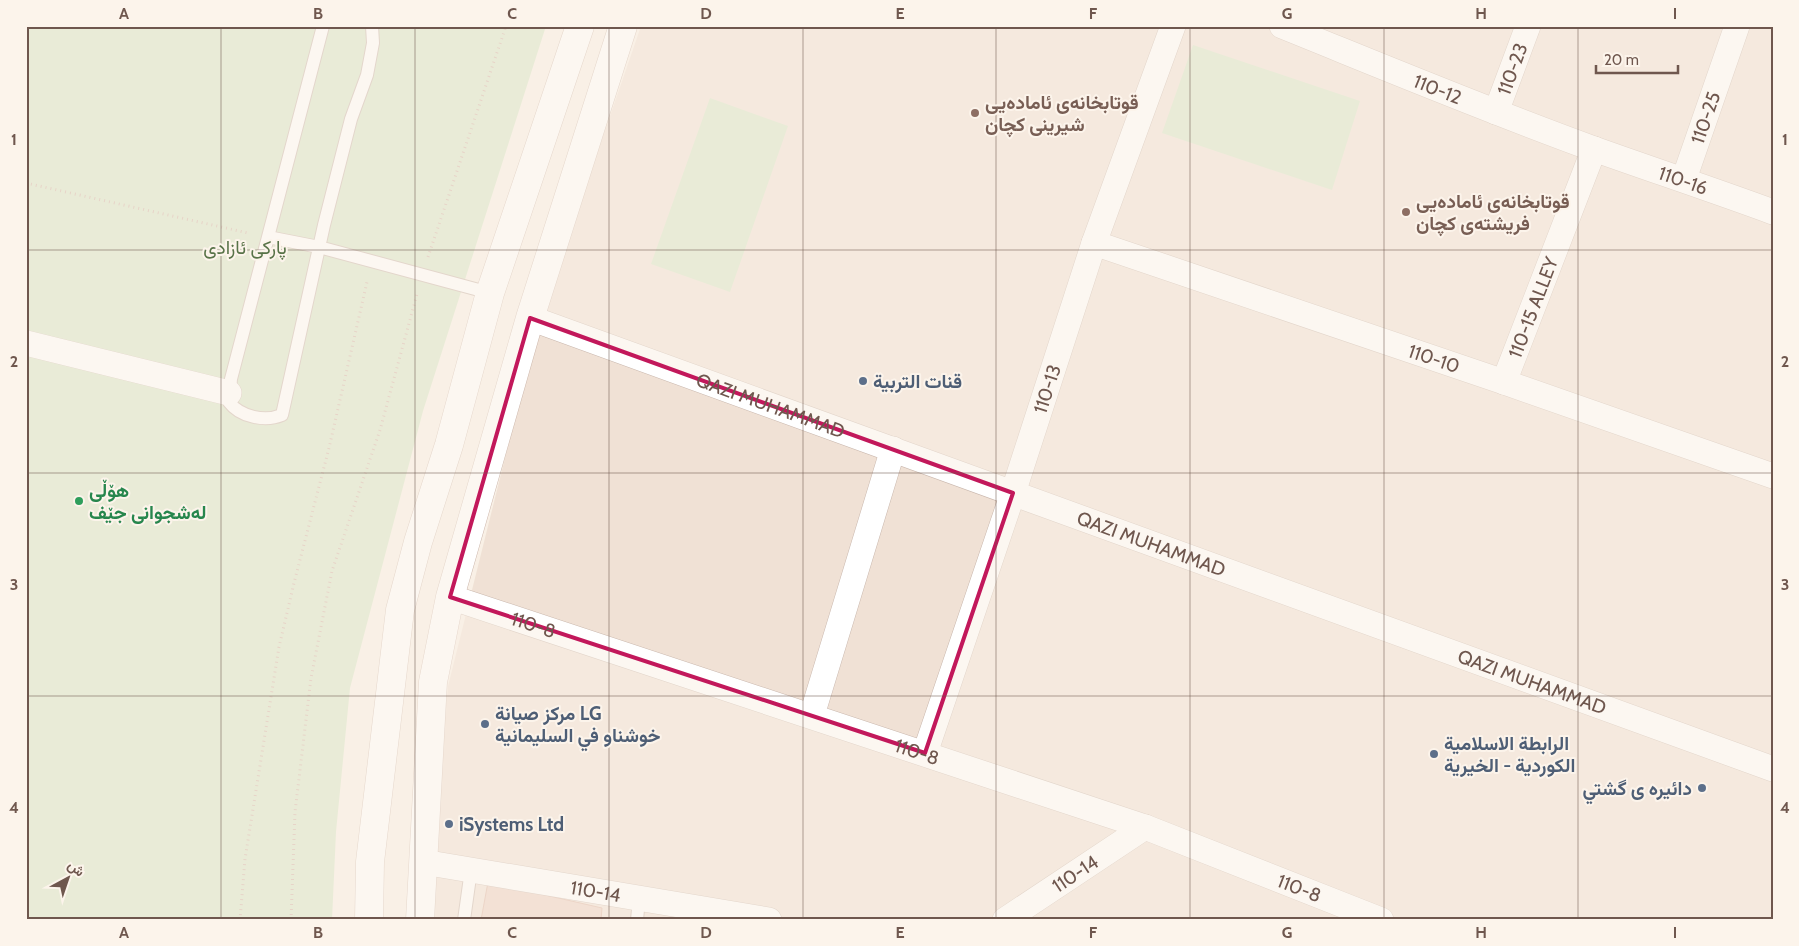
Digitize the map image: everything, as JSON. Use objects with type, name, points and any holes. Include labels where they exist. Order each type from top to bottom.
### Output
[{"type":"main road","points":[[369,920],[370,862],[400,610],[418,542],[449,445],[490,293],[580,26]]},
{"type":"main road","points":[[420,920],[434,682],[450,597],[530,318],[623,26]]},
{"type":"street","name":"110-13","points":[[925,753],[1013,493],[1094,243],[1173,26]]},
{"type":"street","name":"110-12","points":[[1282,26],[1496,112],[1594,149]]},
{"type":"street","name":"110-23","points":[[1496,112],[1528,26]]},
{"type":"street","name":"110-25","points":[[1684,179],[1737,26]]},
{"type":"street","name":"110-16","points":[[1594,149],[1684,179],[1773,212]]},
{"type":"street","name":"110-15 ALLEY","points":[[1504,382],[1594,149]]},
{"type":"street","name":"110-10","points":[[1094,243],[1504,382],[1773,476]]},
{"type":"street","name":"QAZI MUHAMMAD","points":[[530,318],[1773,769]]},
{"type":"street","points":[[26,343],[229,393]]},
{"type":"street","points":[[812,715],[893,449]]},
{"type":"street","name":"110-8","points":[[450,597],[812,715],[1145,827],[1381,920]]},
{"type":"street","name":"110-14","points":[[1005,920],[1145,827]]},
{"type":"street","name":"110-14","points":[[423,862],[471,870],[638,909],[769,920]]},
{"type":"lane","points":[[323,26],[234,366],[229,393],[229,402],[235,410],[262,418],[273,419],[282,415],[319,247],[351,119],[367,76],[373,43],[372,26]]},
{"type":"lane","points":[[268,237],[319,247],[490,293]]},
{"type":"lane","points":[[464,920],[471,870]]},
{"type":"path","points":[[291,920],[296,812],[310,688],[332,571],[380,430],[422,275],[506,26]]},
{"type":"path","points":[[26,183],[268,237]]},
{"type":"path","points":[[240,920],[245,859],[279,647],[329,448],[372,262]]},
{"type":"highlighted area","points":[[530,318],[1013,493],[925,753],[450,597]]},
{"type":"shaded area","points":[[641,26],[1773,26],[1773,920],[425,920],[448,686],[539,322]]},
{"type":"green space","name":"پارکی ئازادی","points":[[26,26],[546,26],[423,411],[350,688],[336,832],[332,920],[26,920]]},
{"type":"green space","points":[[1193,45],[1360,101],[1332,190],[1162,133]]},
{"type":"green space","points":[[710,98],[788,126],[730,292],[651,264]]},
{"type":"building","points":[[488,882],[602,908],[601,920],[481,920]]},
{"type":"place","name":"قوتابخانەی ئامادەیی شیرینی کچان","points":[[975,113]]},
{"type":"place","name":"قوتابخانەی ئامادەیی فریشتەی کچان","points":[[1406,212]]},
{"type":"place","name":"قنات التربیة","points":[[863,381]]},
{"type":"place","name":"هۆڵی لەشجوانی جێف","points":[[79,501]]},
{"type":"place","name":"مركز صيانة LG خوشناو في السليمانية","points":[[485,724]]},
{"type":"place","name":"الرابطة الاسلامية الكوردية - الخيرية","points":[[1434,754]]},
{"type":"place","name":"دائيره ى گشتي","points":[[1702,788]]},
{"type":"place","name":"iSystems Ltd","points":[[449,824]]}]
